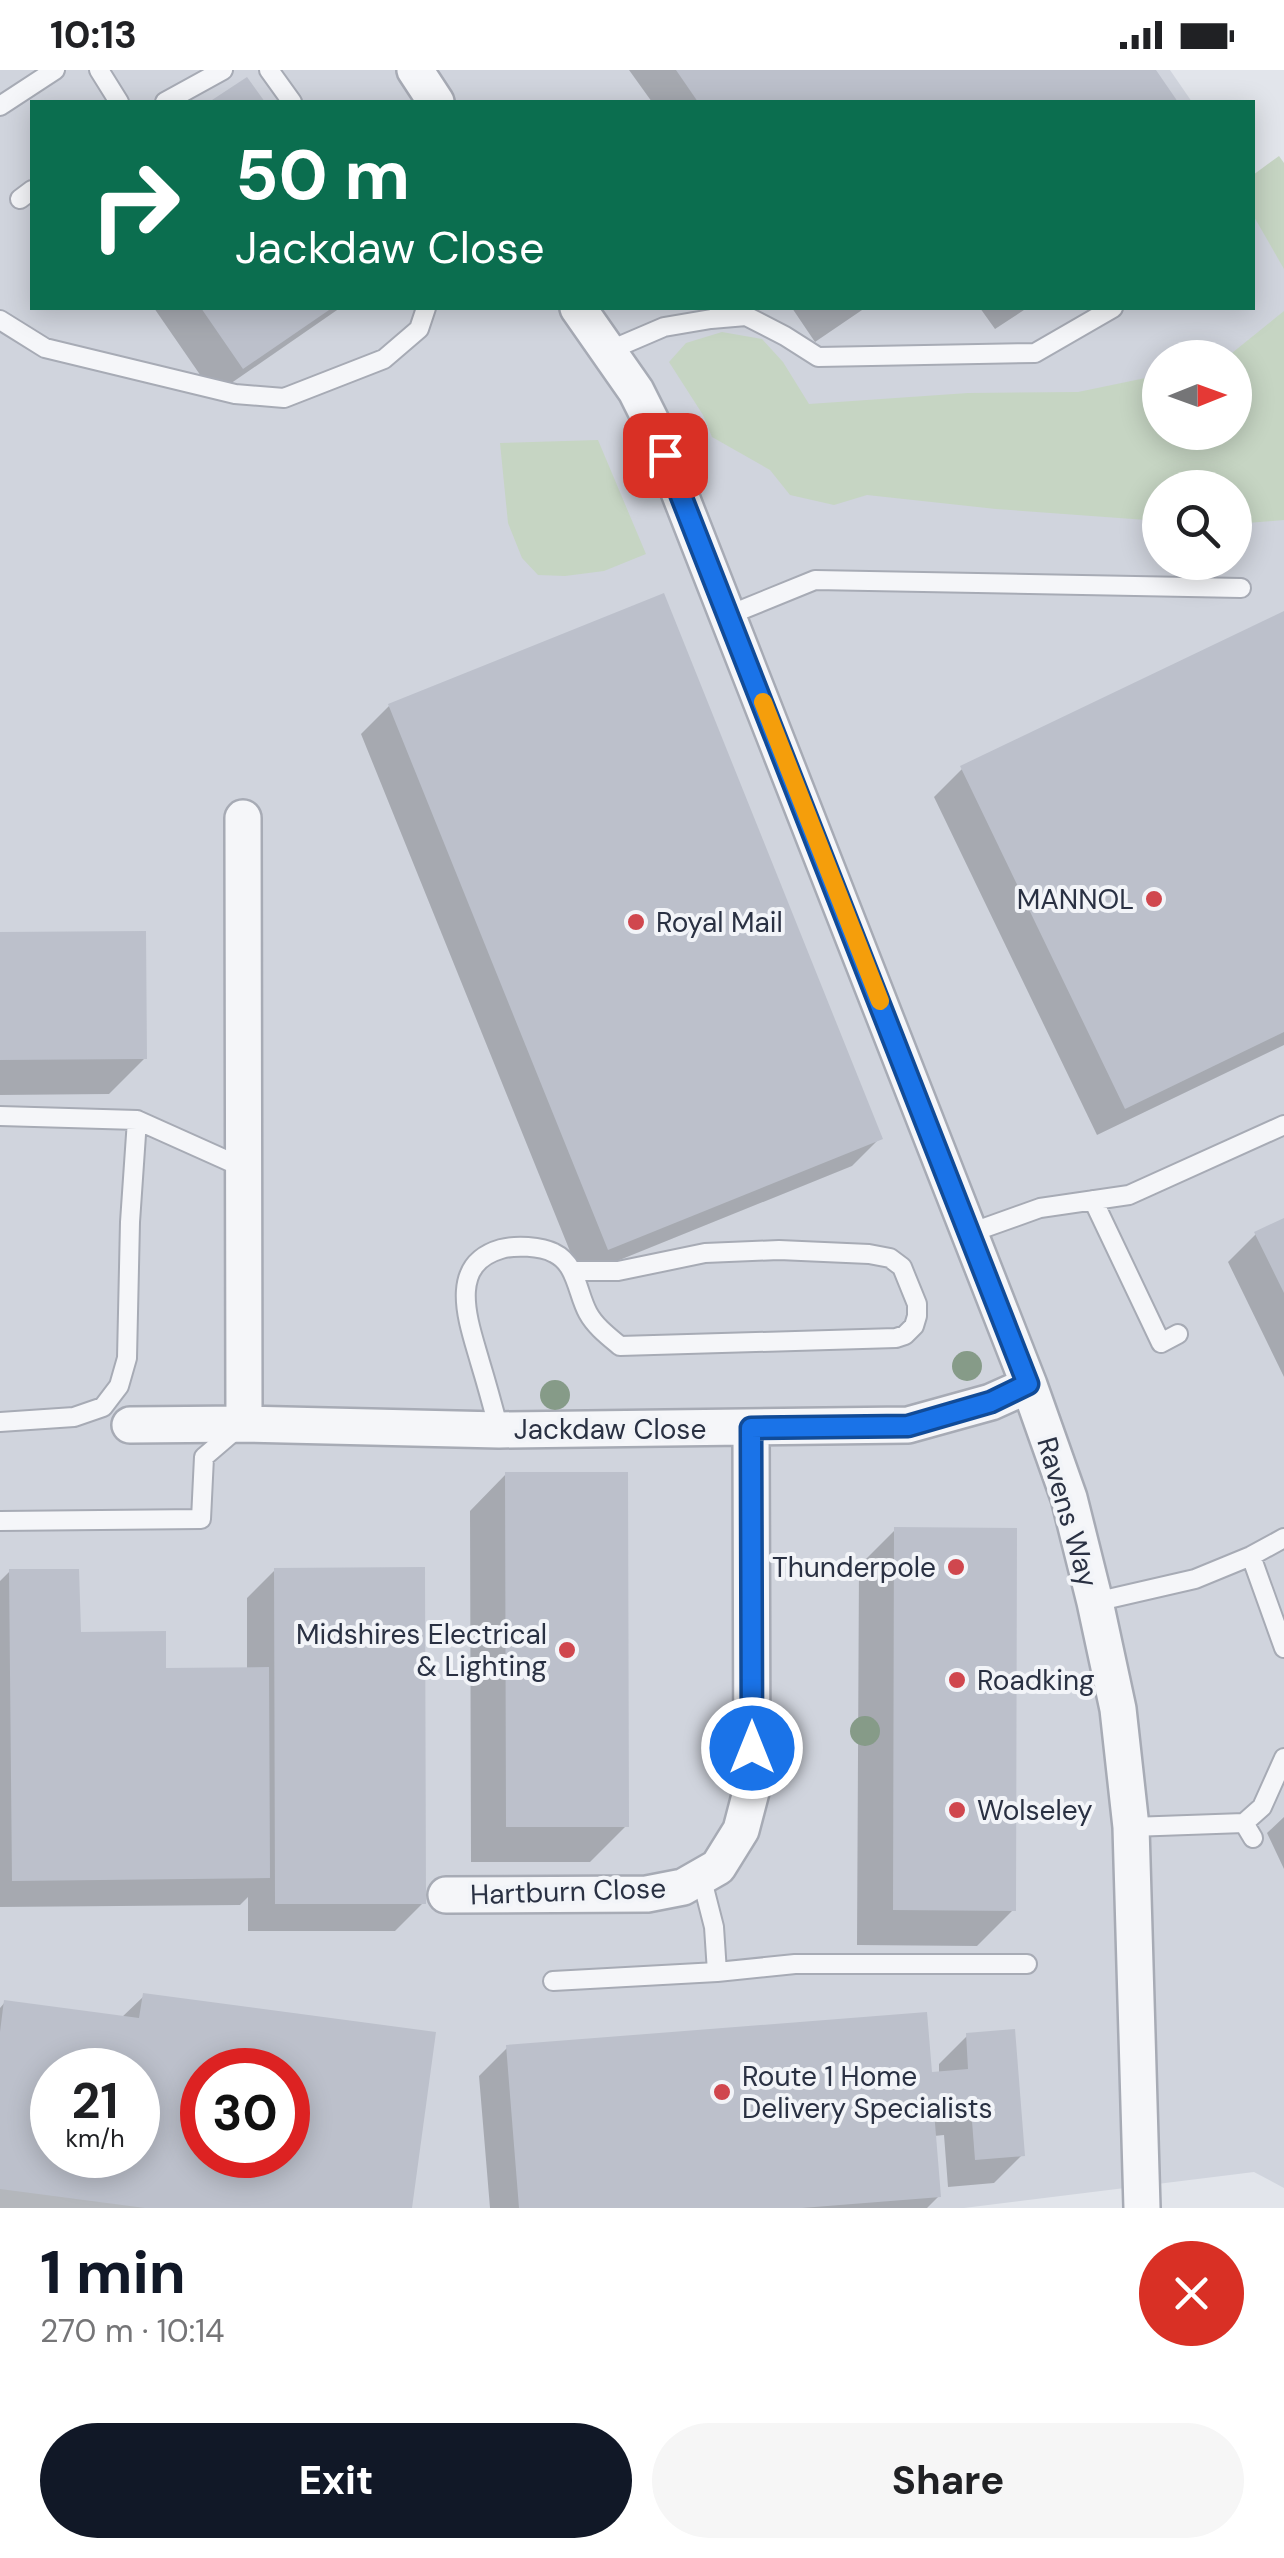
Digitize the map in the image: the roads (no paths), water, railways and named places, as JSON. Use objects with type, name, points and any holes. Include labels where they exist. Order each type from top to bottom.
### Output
[{"type":"street","points":[[415,70],[435,100]]},
{"type":"street","name":"Ravens Way","points":[[579,310],[636,391],[652,423],[970,1233],[1069,1498],[1118,1710],[1131,1828],[1142,2208]]},
{"type":"street","points":[[243,818],[244,1424]]},
{"type":"street","name":"Jackdaw Close","points":[[130,1424],[500,1430],[908,1426],[991,1402],[1028,1384]]},
{"type":"street","name":"Hartburn Close","points":[[446,1895],[647,1894],[682,1887],[718,1866],[742,1830],[752,1788],[751,1428]]},
{"type":"lane","points":[[0,106],[55,70]]},
{"type":"lane","points":[[100,70],[119,100]]},
{"type":"lane","points":[[168,100],[222,70]]},
{"type":"lane","points":[[269,70],[291,100]]},
{"type":"lane","points":[[0,320],[44,348],[236,394],[284,398],[384,358],[419,329],[425,310]]},
{"type":"lane","points":[[608,351],[664,328],[746,316],[818,357],[1035,353],[1110,310]]},
{"type":"lane","points":[[729,615],[815,580],[1241,588]]},
{"type":"lane","points":[[0,1116],[138,1120],[244,1168]]},
{"type":"lane","points":[[0,1422],[74,1417],[103,1407],[119,1386],[127,1358],[130,1222],[138,1120]]},
{"type":"lane","points":[[970,1233],[1040,1208],[1129,1194],[1284,1125]]},
{"type":"lane","points":[[1093,1200],[1161,1344],[1178,1334]]},
{"type":"lane","points":[[500,1430],[465,1307],[467,1281],[474,1265],[485,1254],[508,1248],[555,1253],[573,1271],[588,1314],[620,1346],[896,1338],[914,1326],[917,1316],[917,1304],[902,1267],[890,1258],[869,1254],[779,1250],[705,1253],[618,1271],[573,1271]]},
{"type":"lane","points":[[0,1521],[201,1519],[204,1457],[244,1424]]},
{"type":"lane","points":[[1095,1602],[1195,1580],[1284,1538]]},
{"type":"lane","points":[[1251,1556],[1284,1648]]},
{"type":"lane","points":[[1131,1828],[1248,1831],[1284,1758]]},
{"type":"lane","points":[[700,1876],[714,1926],[716,1972]]},
{"type":"lane","points":[[553,1980],[795,1964],[1027,1964]]},
{"type":"place","name":"MANNOL","points":[[1154,899]]},
{"type":"place","name":"Royal Mail","points":[[636,922]]},
{"type":"place","name":"Thunderpole","points":[[956,1567]]},
{"type":"place","name":"Midshires Electrical & Lighting","points":[[567,1650]]},
{"type":"place","name":"Roadking","points":[[957,1680]]},
{"type":"place","name":"Wolseley","points":[[957,1810]]},
{"type":"place","name":"Route 1 Home Delivery Specialists","points":[[722,2092]]}]
